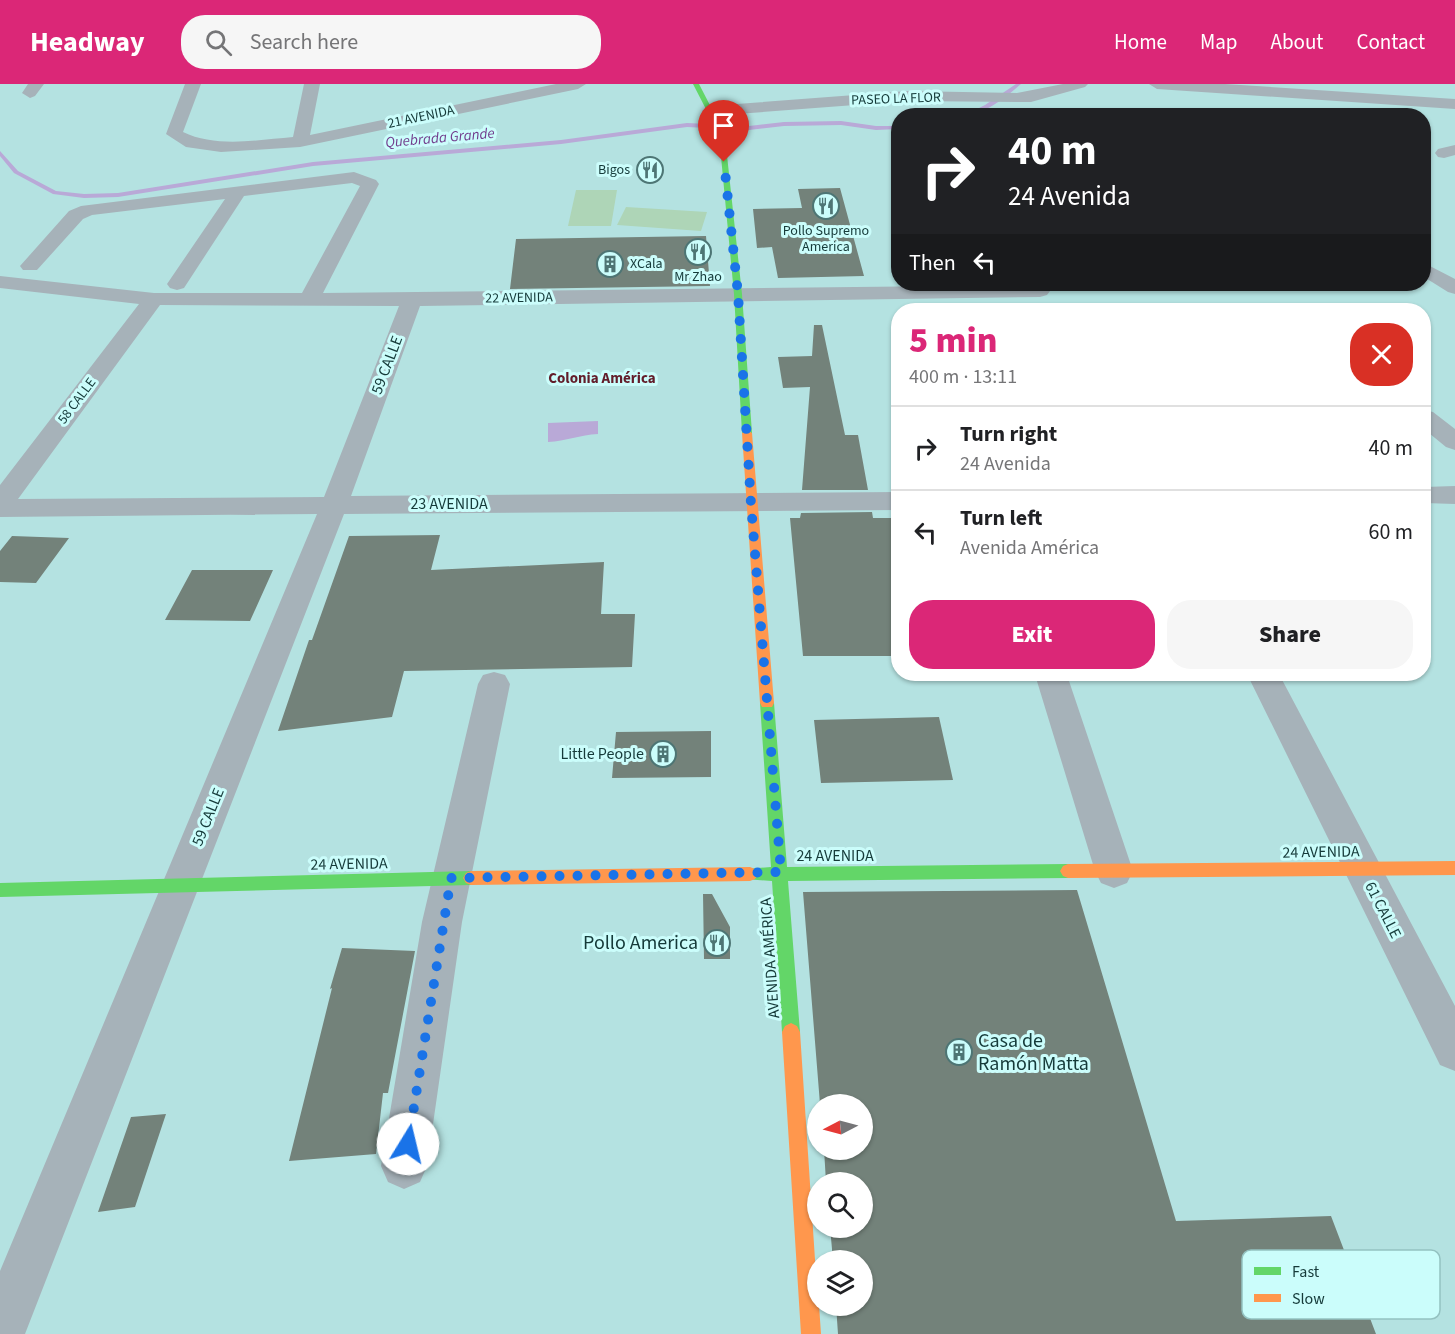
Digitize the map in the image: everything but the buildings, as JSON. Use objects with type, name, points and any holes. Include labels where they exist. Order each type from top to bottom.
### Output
[{"type":"main road","name":"AVENIDA AMÉRICA","points":[[696,84],[711,113],[723,146],[738,294],[751,504],[781,872],[811,1334]]},
{"type":"main road","name":"24 AVENIDA","points":[[0,890],[181,884],[781,872],[1455,867]]},
{"type":"street","name":"21 AVENIDA","points":[[192,84],[174,134],[192,143],[221,147],[300,142],[573,84]]},
{"type":"street","points":[[300,142],[312,84]]},
{"type":"street","name":"PASEO LA FLOR","points":[[711,113],[908,96],[1004,99],[1031,97],[1080,84]]},
{"type":"street","points":[[1157,84],[1455,104]]},
{"type":"street","points":[[450,93],[452,110]]},
{"type":"street","points":[[1455,150],[1443,152],[1455,159]]},
{"type":"street","points":[[30,266],[76,215],[102,208],[354,177],[370,184],[309,300]]},
{"type":"street","points":[[177,284],[238,192]]},
{"type":"street","points":[[1431,273],[1455,288]]},
{"type":"street","name":"22 AVENIDA","points":[[0,282],[154,299],[412,300],[1040,291]]},
{"type":"street","name":"58 CALLE","points":[[0,506],[154,299]]},
{"type":"street","name":"59 CALLE","points":[[0,1332],[333,504],[412,300]]},
{"type":"street","points":[[1431,423],[1455,442]]},
{"type":"street","points":[[1431,495],[1455,495]]},
{"type":"street","name":"23 AVENIDA","points":[[0,506],[751,504],[891,501]]},
{"type":"street","points":[[1053,681],[1114,871]]},
{"type":"street","name":"61 CALLE","points":[[1267,681],[1455,1050]]},
{"type":"street","points":[[404,1166],[451,878],[494,684]]},
{"type":"green space","points":[[576,190],[617,190],[611,226],[568,226]]},
{"type":"green space","points":[[626,207],[707,212],[701,231],[617,225]]},
{"type":"shaded area","points":[[598,421],[598,434],[548,442],[548,423]]},
{"type":"waterway","name":"Quebrada Grande","points":[[983,108],[1019,84]]},
{"type":"waterway","name":"Quebrada Grande","points":[[0,153],[16,172],[55,193],[84,196],[118,195],[313,164],[561,142],[687,125],[749,128],[784,124],[841,123],[891,128]]},
{"type":"traffic: fast","points":[[696,84],[712,115],[723,146],[738,294],[747,433]]},
{"type":"traffic: fast","points":[[767,703],[791,1032]]},
{"type":"traffic: fast","points":[[750,874],[1068,871]]},
{"type":"traffic: fast","points":[[0,890],[471,878]]},
{"type":"traffic: slow","points":[[747,433],[767,703]]},
{"type":"traffic: slow","points":[[1068,871],[1455,868]]},
{"type":"traffic: slow","points":[[471,878],[750,874]]},
{"type":"traffic: slow","points":[[791,1032],[811,1334]]},
{"type":"place","name":"Bigos","points":[[650,170]]},
{"type":"place","name":"Pollo Supremo America","points":[[826,206]]},
{"type":"place","name":"Mr Zhao","points":[[698,252]]},
{"type":"place","name":"XCala","points":[[610,264]]},
{"type":"place","name":"Little People","points":[[663,754]]},
{"type":"place","name":"Pollo America","points":[[717,943]]},
{"type":"place","name":"Casa de Ramón Matta","points":[[959,1052]]},
{"type":"district","name":"Colonia América","points":[[602,378]]},
{"type":"route","points":[[408,1144],[442,922],[451,878],[781,872],[751,504],[738,294],[724,162]]}]
